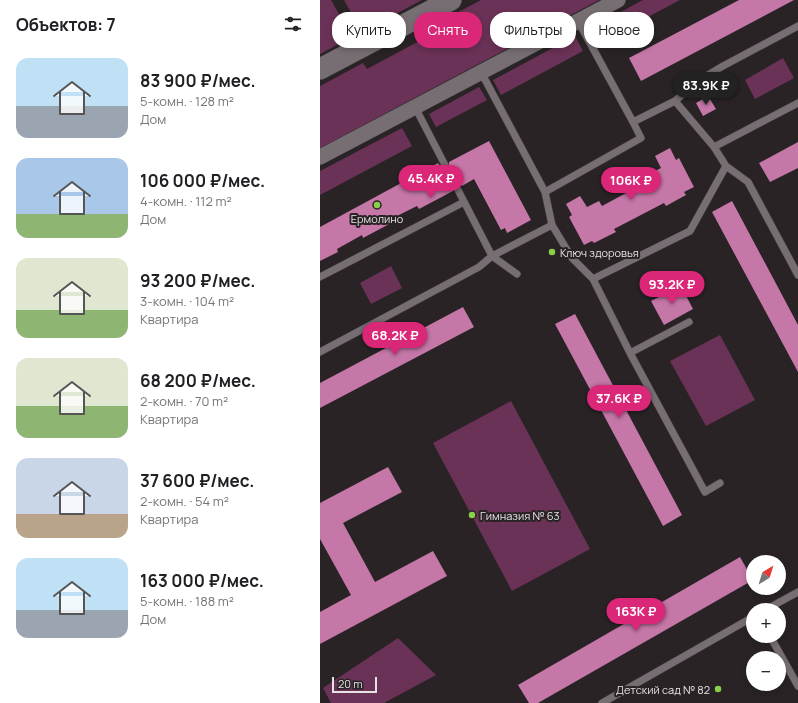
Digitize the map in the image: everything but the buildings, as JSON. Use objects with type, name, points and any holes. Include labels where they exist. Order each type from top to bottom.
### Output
[{"type":"main road","points":[[320,69],[451,0]]},
{"type":"street","points":[[320,157],[618,0]]},
{"type":"lane","points":[[545,192],[641,138],[578,21]]},
{"type":"lane","points":[[633,122],[675,101],[698,81],[798,26]]},
{"type":"lane","points":[[481,72],[545,192],[552,225],[572,258],[593,279],[630,353],[705,492],[720,483]]},
{"type":"lane","points":[[675,101],[714,147],[726,166],[748,182],[798,275]]},
{"type":"lane","points":[[714,147],[798,103]]},
{"type":"lane","points":[[415,106],[445,165]]},
{"type":"lane","points":[[593,279],[690,231],[726,166]]},
{"type":"lane","points":[[457,188],[492,256],[517,274]]},
{"type":"lane","points":[[320,277],[464,202]]},
{"type":"lane","points":[[320,352],[479,267],[492,256],[552,225]]},
{"type":"lane","points":[[630,353],[689,322]]},
{"type":"lane","points":[[778,603],[798,592]]},
{"type":"lane","points":[[602,703],[746,621]]},
{"type":"lane","points":[[774,643],[798,686]]},
{"type":"shaded area","points":[[320,0],[331,0],[338,12],[332,12],[332,48],[320,54]]},
{"type":"shaded area","points":[[344,0],[422,0],[400,12],[351,12]]},
{"type":"shaded area","points":[[481,0],[599,0],[576,12],[490,12],[490,48],[509,48],[320,148],[320,86],[363,63],[367,69],[414,44],[414,48],[482,48],[482,12],[458,12]]},
{"type":"shaded area","points":[[643,0],[680,0],[654,14],[654,12],[621,12]]},
{"type":"shaded area","points":[[576,38],[583,51],[501,95],[493,80],[553,48],[576,48]]},
{"type":"shaded area","points":[[783,58],[794,78],[755,99],[745,80]]},
{"type":"shaded area","points":[[479,87],[487,100],[436,127],[429,114]]},
{"type":"shaded area","points":[[402,128],[412,146],[320,195],[320,171]]},
{"type":"shaded area","points":[[391,266],[402,288],[371,304],[360,283]]},
{"type":"shaded area","points":[[720,335],[755,400],[706,426],[670,361]]},
{"type":"shaded area","points":[[511,401],[590,549],[512,591],[433,443]]},
{"type":"shaded area","points":[[398,638],[436,675],[384,703],[331,703],[323,688]]},
{"type":"place","name":"Ермолино","points":[[377,205]]},
{"type":"place","name":"Ключ здоровья","points":[[552,252]]},
{"type":"place","name":"Гимназия № 63","points":[[472,515]]},
{"type":"place","name":"Детский сад № 82","points":[[718,689]]}]
